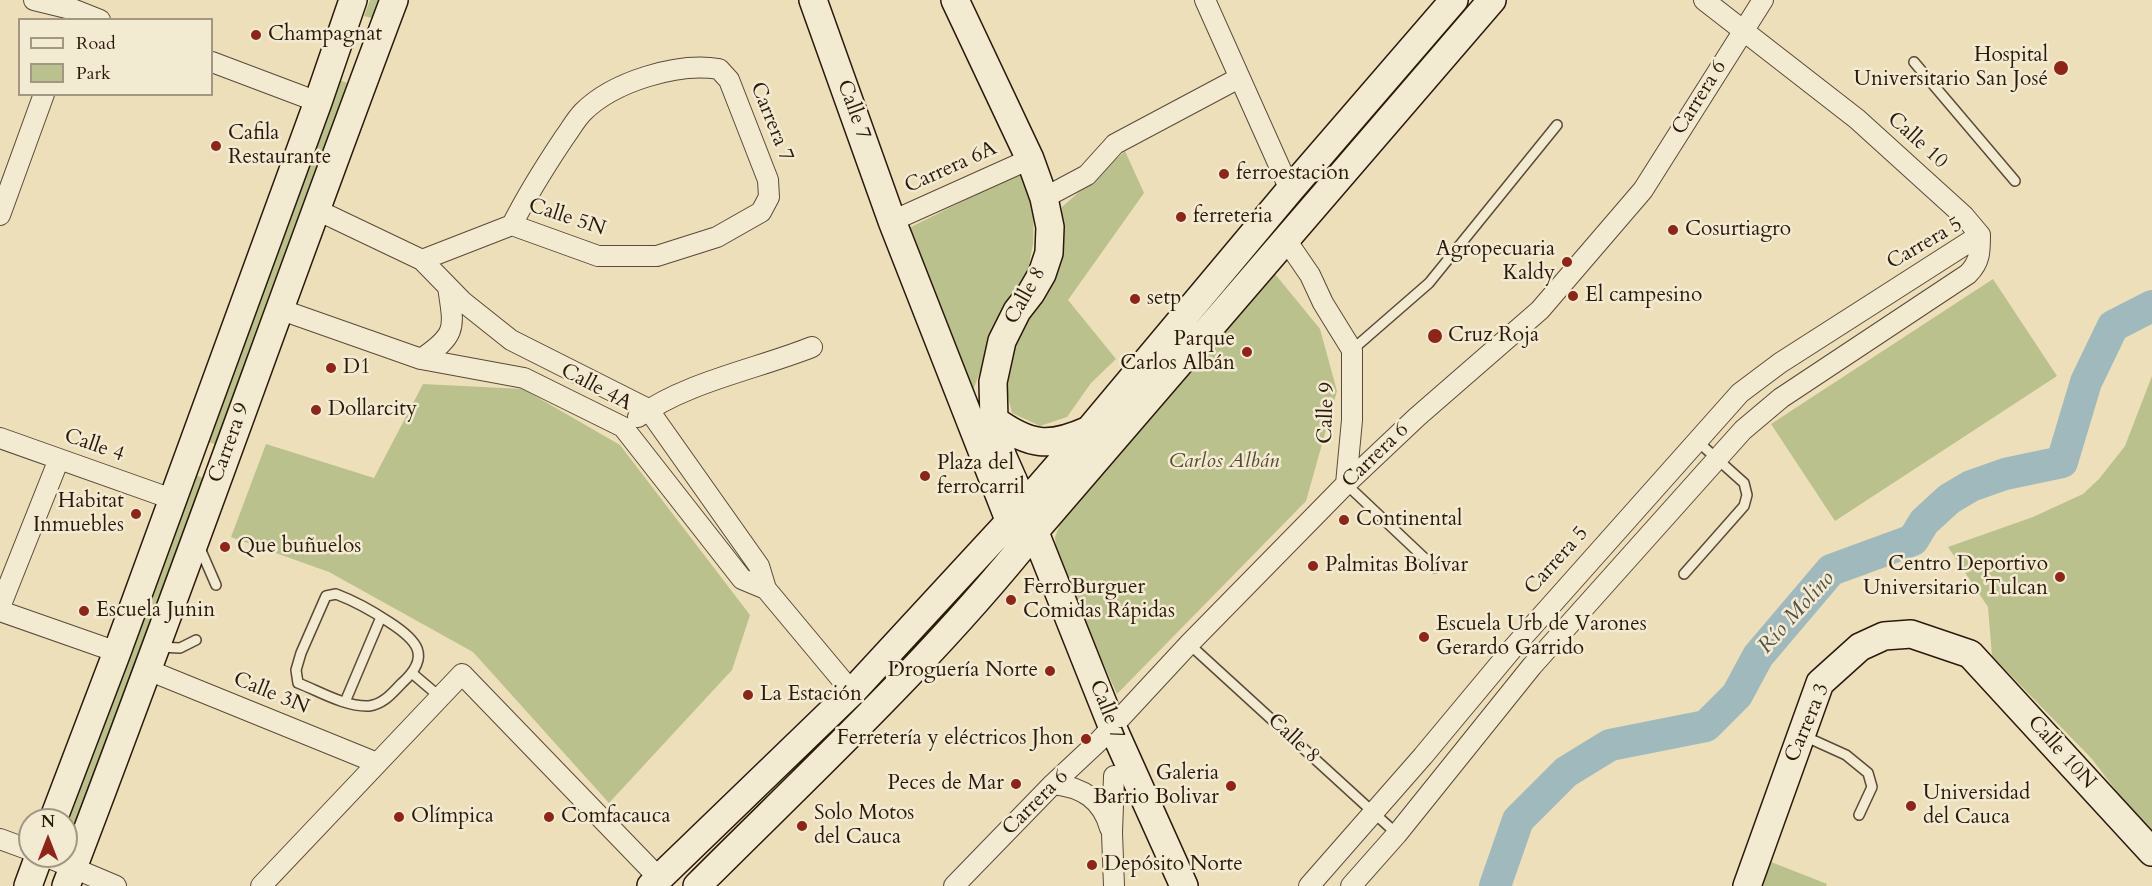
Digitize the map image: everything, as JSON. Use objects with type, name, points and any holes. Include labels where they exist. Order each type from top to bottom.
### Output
[{"type":"main road","name":"Carrera 9","points":[[58,808],[117,652],[318,102],[353,0]]},
{"type":"main road","name":"Carrera 9","points":[[69,878],[394,0]]},
{"type":"main road","name":"Calle 7","points":[[813,0],[892,221],[1017,513]]},
{"type":"main road","name":"Calle 8","points":[[955,0],[1030,159],[1044,198],[1050,227],[1049,253],[1042,274],[1017,311],[1002,341],[993,381],[994,420],[1017,513]]},
{"type":"main road","points":[[655,882],[852,692],[1017,513],[1454,0]]},
{"type":"main road","points":[[697,886],[860,725],[1000,574],[1492,0]]},
{"type":"main road","points":[[336,49],[371,61]]},
{"type":"main road","points":[[994,420],[1015,435],[1040,442],[1066,441],[1089,430]]},
{"type":"main road","points":[[189,453],[223,464]]},
{"type":"main road","points":[[1017,513],[1028,540]]},
{"type":"main road","name":"Calle 7","points":[[1028,540],[1059,635],[1106,734],[1184,886]]},
{"type":"main road","name":"Calle 7","points":[[1028,540],[1106,734],[1114,776],[1164,886]]},
{"type":"main road","name":"Carrera 3","points":[[1747,886],[1820,682],[1860,647],[1884,636],[1911,634],[1971,654]]},
{"type":"main road","name":"Calle 10N","points":[[1971,654],[2152,852]]},
{"type":"main road","points":[[28,886],[35,868]]},
{"type":"street","points":[[34,0],[73,15],[89,18]]},
{"type":"street","points":[[1205,0],[1290,190]]},
{"type":"street","name":"Calle 10","points":[[1704,0],[1857,119],[1964,216],[1980,235]]},
{"type":"street","name":"Carrera 6","points":[[954,886],[1053,784],[1106,734],[1189,644],[1346,484],[1417,417],[1540,310],[1643,190],[1763,0]]},
{"type":"street","points":[[213,62],[318,102]]},
{"type":"street","name":"Calle 5N","points":[[512,225],[535,180],[583,112],[621,85],[666,71],[703,66],[719,69]]},
{"type":"street","name":"Carrera 7","points":[[719,69],[729,81],[768,180],[769,197]]},
{"type":"street","points":[[1044,198],[1087,175],[1115,144],[1239,78]]},
{"type":"street","points":[[0,215],[43,96]]},
{"type":"street","name":"Carrera 6A","points":[[892,221],[1030,159]]},
{"type":"street","name":"Calle 5N","points":[[422,260],[512,225],[598,256],[657,256],[717,237],[761,212],[769,197]]},
{"type":"street","points":[[315,209],[422,260],[462,301],[511,340],[648,410],[759,566],[766,589]]},
{"type":"street","name":"Carrera 5","points":[[1309,886],[1423,756],[1513,648],[1740,393],[1780,363],[1980,235]]},
{"type":"street","name":"Carrera 5","points":[[1351,886],[1532,666],[1743,430],[1781,398],[1968,274],[1975,267],[1980,256],[1980,235]]},
{"type":"street","points":[[1286,240],[1310,275],[1323,303],[1352,350]]},
{"type":"street","points":[[421,358],[443,344],[450,332],[452,315],[448,287]]},
{"type":"street","name":"Calle 4A","points":[[279,309],[421,358],[524,378],[623,427],[742,579],[766,589],[852,692]]},
{"type":"street","points":[[623,427],[648,410],[690,389],[812,347]]},
{"type":"street","name":"Calle 9","points":[[1346,484],[1352,420],[1352,350]]},
{"type":"street","name":"Calle 4","points":[[0,438],[172,499]]},
{"type":"street","points":[[59,459],[0,609],[117,652]]},
{"type":"street","name":"Calle 3N","points":[[152,658],[377,763]]},
{"type":"street","points":[[261,886],[462,674],[655,882]]},
{"type":"street","points":[[1423,756],[1445,773]]},
{"type":"street","points":[[1114,776],[1112,833],[1114,886]]},
{"type":"street","points":[[1053,784],[1070,786],[1085,792],[1098,803],[1107,817],[1112,833]]},
{"type":"street","points":[[0,839],[18,846]]},
{"type":"street","points":[[1325,869],[1344,886]]},
{"type":"street","points":[[69,878],[116,886]]},
{"type":"lane","points":[[1914,62],[2015,181]]},
{"type":"lane","points":[[1352,350],[1429,283],[1557,125]]},
{"type":"lane","points":[[1684,574],[1744,506],[1747,495],[1744,483],[1696,440]]},
{"type":"lane","points":[[1346,484],[1435,568]]},
{"type":"lane","points":[[196,537],[216,585]]},
{"type":"lane","points":[[336,594],[363,604],[381,617],[409,635],[417,648],[419,658],[413,674],[381,703],[367,706],[345,702],[298,683],[296,670],[301,653],[326,596],[336,594]]},
{"type":"lane","points":[[345,702],[381,617]]},
{"type":"lane","points":[[152,658],[196,640]]},
{"type":"lane","name":"Calle 8","points":[[1189,644],[1396,834]]},
{"type":"lane","points":[[413,674],[440,697]]},
{"type":"lane","points":[[1802,735],[1846,755],[1868,773],[1872,787],[1859,815]]},
{"type":"green space","points":[[370,0],[386,0],[379,20],[364,16]]},
{"type":"green space","points":[[334,78],[350,84],[220,446],[203,440]]},
{"type":"green space","points":[[1125,151],[1144,193],[1068,300],[1116,359],[1091,383],[1067,417],[1040,426],[1012,413],[1004,381],[1010,351],[1040,298],[1058,257],[1062,207]]},
{"type":"green space","points":[[1025,170],[1034,205],[1033,244],[1026,281],[985,358],[971,396],[909,228]]},
{"type":"green space","name":"Carlos Albán","points":[[1275,274],[1320,329],[1337,391],[1306,501],[1117,694],[1057,561],[1055,537],[1063,516]]},
{"type":"green space","points":[[1993,279],[2057,376],[1835,521],[1771,424]]},
{"type":"green space","name":"Centro Deportivo Universitario Tulcan","points":[[2152,376],[2152,838],[2092,759],[1992,656],[1988,607],[1948,547],[2033,517],[2083,494],[2099,479],[2125,446]]},
{"type":"green space","points":[[423,384],[523,389],[620,445],[750,615],[732,670],[609,803],[473,652],[329,572],[231,537],[266,444],[374,478]]},
{"type":"green space","points":[[190,473],[206,479],[82,824],[78,823],[78,808],[69,808]]},
{"type":"green space","points":[[1756,856],[1827,884],[1826,886],[1746,886]]},
{"type":"waterway","name":"Río Molino","points":[[1495,886],[1518,820],[1566,772],[1610,745],[1706,726],[1737,695],[1758,656],[1831,570],[1913,540],[1924,522],[1949,499],[1971,486],[2005,474],[2062,462],[2086,382],[2113,326],[2152,306]]},
{"type":"place","name":"Champagnat","points":[[256,35]]},
{"type":"place","name":"Hospital Universitario San José","points":[[2061,68]]},
{"type":"place","name":"Cafila Restaurante","points":[[216,146]]},
{"type":"place","name":"ferroestacion","points":[[1224,174]]},
{"type":"place","name":"ferreteria","points":[[1181,217]]},
{"type":"place","name":"Cosurtiagro","points":[[1673,230]]},
{"type":"place","name":"Agropecuaria Kaldy","points":[[1567,262]]},
{"type":"place","name":"El campesino","points":[[1573,296]]},
{"type":"place","name":"setp","points":[[1135,299]]},
{"type":"place","name":"Cruz Roja","points":[[1435,336]]},
{"type":"place","name":"Parque Carlos Albán","points":[[1247,352]]},
{"type":"place","name":"D1","points":[[331,368]]},
{"type":"place","name":"Dollarcity","points":[[316,410]]},
{"type":"place","name":"Plaza del ferrocarril","points":[[925,476]]},
{"type":"place","name":"Habitat Inmuebles","points":[[136,514]]},
{"type":"place","name":"Continental","points":[[1344,520]]},
{"type":"place","name":"Que buñuelos","points":[[225,547]]},
{"type":"place","name":"Palmitas Bolívar","points":[[1313,566]]},
{"type":"place","name":"Centro Deportivo Universitario Tulcan","points":[[2060,577]]},
{"type":"place","name":"FerroBurguer Comidas Rápidas","points":[[1011,600]]},
{"type":"place","name":"Escuela Junin","points":[[84,611]]},
{"type":"place","name":"Escuela Urb de Varones Gerardo Garrido","points":[[1424,637]]},
{"type":"place","name":"Droguería Norte","points":[[1050,671]]},
{"type":"place","name":"La Estación","points":[[748,695]]},
{"type":"place","name":"Ferretería y eléctricos Jhon","points":[[1086,739]]},
{"type":"place","name":"Peces de Mar","points":[[1016,784]]},
{"type":"place","name":"Galeria Barrio Bolivar","points":[[1231,786]]},
{"type":"place","name":"Universidad del Cauca","points":[[1911,806]]},
{"type":"place","name":"Olímpica","points":[[399,817]]},
{"type":"place","name":"Comfacauca","points":[[549,817]]},
{"type":"place","name":"Solo Motos del Cauca","points":[[802,826]]},
{"type":"place","name":"Depósito Norte","points":[[1092,865]]}]
